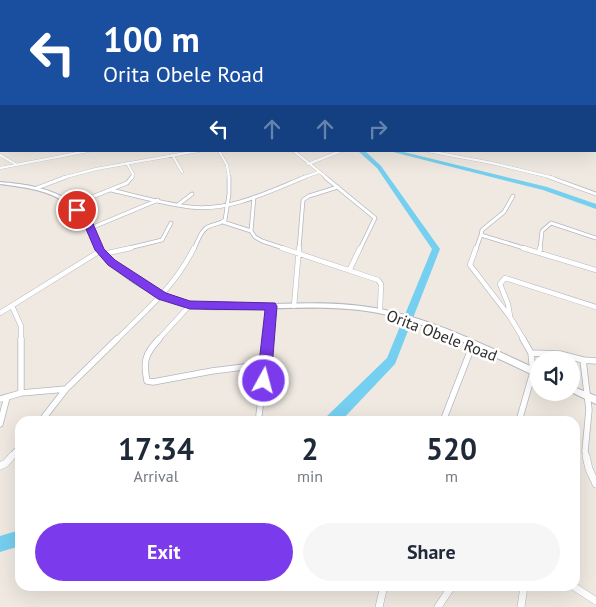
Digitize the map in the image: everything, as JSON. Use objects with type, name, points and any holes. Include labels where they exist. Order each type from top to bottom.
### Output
[{"type":"main road","name":"Orita Obele Road","points":[[0,183],[37,188],[51,193],[72,205],[82,213],[102,252],[127,274],[162,296],[190,305],[351,307],[380,311],[408,318],[473,344],[530,370]]},
{"type":"main road","points":[[580,393],[593,399]]},
{"type":"street","points":[[51,152],[53,158]]},
{"type":"street","points":[[71,155],[79,152]]},
{"type":"street","points":[[0,168],[84,152]]},
{"type":"street","points":[[37,188],[65,177],[192,152]]},
{"type":"street","points":[[220,152],[229,166],[228,203],[223,222]]},
{"type":"street","points":[[295,152],[375,218],[350,269]]},
{"type":"street","points":[[308,164],[338,152]]},
{"type":"street","points":[[435,152],[464,156],[535,172],[570,182],[596,194]]},
{"type":"street","points":[[0,155],[17,165]]},
{"type":"street","points":[[174,156],[182,172]]},
{"type":"street","points":[[72,205],[131,180],[133,174],[127,164]]},
{"type":"street","points":[[111,190],[198,207],[254,197],[319,172]]},
{"type":"street","points":[[294,306],[303,200],[309,196],[338,187]]},
{"type":"street","points":[[180,204],[192,194]]},
{"type":"street","points":[[513,196],[504,212],[482,230],[470,264],[510,317],[530,351]]},
{"type":"street","points":[[250,231],[254,197]]},
{"type":"street","points":[[91,228],[159,200]]},
{"type":"street","points":[[46,416],[66,389],[162,296],[186,264],[203,231],[209,226],[223,222],[250,231],[255,238],[298,254],[350,269],[380,282],[380,311]]},
{"type":"street","points":[[0,313],[102,252],[158,243],[164,238],[171,223]]},
{"type":"street","points":[[539,253],[542,232],[547,224],[552,223],[596,238]]},
{"type":"street","points":[[481,235],[596,270]]},
{"type":"street","points":[[510,317],[508,304],[500,284],[505,278],[596,307]]},
{"type":"street","points":[[190,305],[149,350],[144,365],[147,381],[154,382],[267,364]]},
{"type":"street","points":[[12,306],[21,326],[21,393]]},
{"type":"street","points":[[260,415],[267,364],[271,306]]},
{"type":"street","points":[[445,416],[473,344]]},
{"type":"street","points":[[580,359],[596,361]]},
{"type":"street","points":[[583,360],[593,399],[585,451],[589,469],[596,484]]},
{"type":"street","points":[[0,399],[21,393],[66,389]]},
{"type":"street","points":[[521,416],[530,390]]},
{"type":"street","points":[[0,424],[8,397]]},
{"type":"street","points":[[0,466],[6,463],[15,453]]},
{"type":"street","points":[[379,607],[383,591]]},
{"type":"street","points":[[438,607],[449,591]]},
{"type":"street","points":[[520,607],[523,591]]},
{"type":"street","points":[[580,591],[596,601]]},
{"type":"waterway","points":[[337,416],[391,361],[436,249],[379,167],[362,152]]},
{"type":"waterway","points":[[396,152],[545,188],[596,207]]},
{"type":"waterway","points":[[0,544],[15,540]]},
{"type":"route","points":[[77,210],[82,213],[87,221],[100,250],[127,274],[162,296],[190,305],[220,307],[271,306],[264,381]]}]
